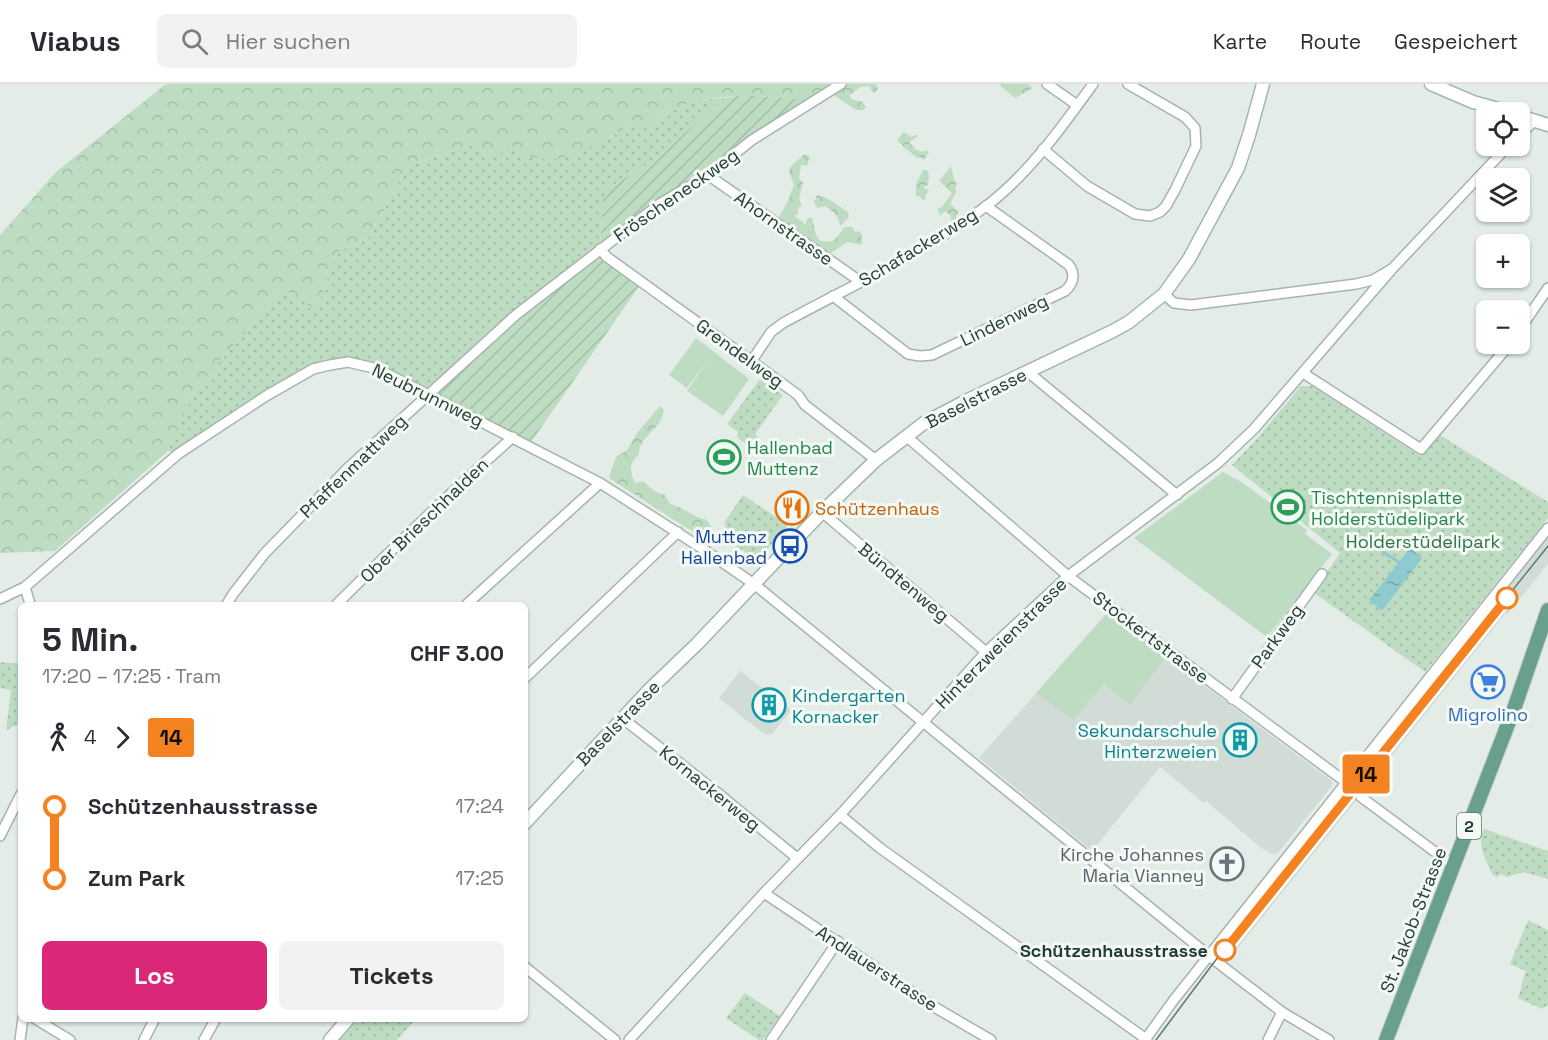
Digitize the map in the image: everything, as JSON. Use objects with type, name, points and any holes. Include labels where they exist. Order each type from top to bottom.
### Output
[{"type":"main road","name":"St. Jakob-Strasse","points":[[1386,1040],[1515,706],[1548,610]]},
{"type":"street","name":"Fröscheneckweg","points":[[517,314],[661,203],[708,175],[752,140],[842,84]]},
{"type":"street","points":[[1047,84],[1077,105]]},
{"type":"street","name":"Schafackerweg","points":[[751,362],[761,345],[777,327],[904,259],[986,206],[1043,149],[1093,84]]},
{"type":"street","points":[[1043,149],[1087,186],[1135,214],[1150,216],[1160,212],[1166,207],[1196,146],[1195,128],[1185,117],[1128,84]]},
{"type":"street","name":"Baselstrasse","points":[[528,820],[622,718],[822,512],[876,460],[924,423],[1113,331],[1129,322],[1164,294],[1189,259],[1238,168],[1263,84]]},
{"type":"street","points":[[1431,84],[1476,103]]},
{"type":"street","points":[[1530,120],[1548,125]]},
{"type":"street","points":[[1530,125],[1534,121]]},
{"type":"street","points":[[1164,294],[1174,303],[1191,305],[1373,280],[1392,269],[1499,156]]},
{"type":"street","name":"Ahornstrasse","points":[[708,175],[861,282]]},
{"type":"street","name":"Lindenweg","points":[[832,296],[903,350],[920,356],[932,355],[1065,291],[1070,286],[1073,275],[1070,265],[986,206]]},
{"type":"street","name":"Grendelweg","points":[[600,249],[607,257],[798,395],[805,405],[876,460]]},
{"type":"street","name":"Hinterzweienstrasse","points":[[629,1040],[797,858],[840,815],[986,652],[1068,576],[1218,464],[1254,429],[1392,269]]},
{"type":"street","points":[[1530,314],[1548,288]]},
{"type":"street","name":"Pfaffenmattweg","points":[[228,602],[265,554],[349,467],[517,314]]},
{"type":"street","points":[[1303,372],[1421,449],[1502,354]]},
{"type":"street","name":"Neubrunnweg","points":[[0,598],[25,587],[177,454],[266,396],[313,369],[348,362],[378,369],[600,483],[678,532],[754,584]]},
{"type":"street","points":[[1028,372],[1177,495]]},
{"type":"street","name":"Stockertstrasse","points":[[906,436],[1068,576],[1347,783]]},
{"type":"street","name":"Ober Brieschhalden","points":[[339,602],[401,539],[513,437]]},
{"type":"street","points":[[469,602],[600,483]]},
{"type":"street","name":"Bündtenweg","points":[[822,512],[986,652]]},
{"type":"street","points":[[840,815],[880,848],[1145,1039],[1548,528]]},
{"type":"street","points":[[528,675],[678,532]]},
{"type":"street","name":"Parkweg","points":[[1232,699],[1322,574]]},
{"type":"street","points":[[754,584],[1210,957],[1282,1012],[1329,1040]]},
{"type":"street","points":[[25,587],[29,602]]},
{"type":"street","name":"Kornackerweg","points":[[622,718],[797,858]]},
{"type":"street","points":[[1361,796],[1454,866]]},
{"type":"street","points":[[0,836],[18,800]]},
{"type":"street","name":"Andlauerstrasse","points":[[764,894],[936,1008],[991,1040]]},
{"type":"street","points":[[771,1040],[838,941]]},
{"type":"street","points":[[528,969],[615,1040]]},
{"type":"street","points":[[1268,1040],[1282,1012]]},
{"type":"street","points":[[20,1040],[22,1022]]},
{"type":"street","points":[[41,1022],[70,1040]]},
{"type":"street","points":[[144,1040],[153,1022]]},
{"type":"street","points":[[204,1040],[214,1022]]},
{"type":"street","points":[[330,1040],[346,1022]]},
{"type":"shaded area","points":[[1548,536],[1548,564],[1505,614],[1225,964],[1216,953],[1479,626],[1495,602]]},
{"type":"shaded area","points":[[1107,613],[1332,781],[1332,786],[1277,854],[1261,848],[1211,805],[1206,801],[1204,803],[1160,767],[1092,851],[979,758]]},
{"type":"shaded area","points":[[740,671],[791,710],[772,734],[766,735],[760,731],[719,698]]},
{"type":"green space","points":[[166,84],[841,84],[817,100],[742,95],[698,100],[662,115],[659,122],[641,130],[632,128],[632,123],[586,149],[560,158],[536,158],[510,146],[490,162],[472,144],[408,166],[369,237],[336,253],[317,310],[283,289],[195,390],[168,451],[55,551],[0,553],[0,235],[56,172]]},
{"type":"green space","points":[[847,84],[876,84],[878,88],[875,93],[869,86],[860,87],[850,95],[851,99],[862,102],[866,107],[863,110],[856,110],[835,96],[835,92]]},
{"type":"green space","points":[[998,84],[1028,84],[1033,88],[1015,98]]},
{"type":"green space","points":[[742,95],[817,100],[600,249],[603,200],[606,190],[657,158],[725,98]]},
{"type":"green space","points":[[725,98],[657,158],[607,189],[603,200],[600,249],[428,395],[359,363],[313,369],[178,454],[168,451],[195,390],[283,289],[317,309],[336,253],[369,237],[408,166],[472,144],[510,146],[535,158],[611,137],[633,122],[662,115],[698,100]]},
{"type":"green space","points":[[903,132],[912,137],[917,134],[917,137],[909,142],[915,149],[929,152],[924,160],[917,158],[897,141]]},
{"type":"green space","points":[[805,154],[810,157],[807,166],[801,165],[799,178],[803,183],[799,199],[802,206],[798,207],[798,214],[794,216],[805,225],[808,218],[812,218],[816,235],[820,241],[832,241],[845,227],[852,227],[855,232],[859,231],[862,235],[862,245],[848,242],[829,254],[778,218],[794,185],[789,172],[790,167]]},
{"type":"green space","points":[[951,166],[957,183],[956,192],[950,204],[959,212],[955,224],[951,223],[951,216],[945,211],[940,216],[937,209],[942,207],[952,193],[939,181]]},
{"type":"green space","points":[[923,170],[927,170],[929,175],[928,185],[924,188],[929,190],[925,196],[926,199],[923,200],[916,196],[916,184]]},
{"type":"green space","points":[[817,195],[848,212],[849,217],[840,226],[837,216],[831,210],[825,206],[817,208],[814,202]]},
{"type":"green space","points":[[600,250],[642,282],[529,445],[428,395]]},
{"type":"green space","points":[[696,338],[749,379],[723,416],[687,391],[707,361],[687,388],[669,375]]},
{"type":"green space","points":[[760,379],[783,395],[755,434],[758,437],[750,447],[737,437],[738,432],[727,424]]},
{"type":"green space","name":"Holderstüdelipark","points":[[1301,386],[1312,386],[1420,456],[1438,434],[1548,502],[1548,518],[1425,672],[1313,592],[1340,553],[1232,465]]},
{"type":"green space","points":[[660,406],[664,410],[661,420],[641,444],[639,455],[633,461],[631,471],[633,479],[635,483],[643,481],[654,491],[665,495],[670,504],[707,520],[712,529],[707,537],[685,527],[609,478],[616,457],[627,450],[637,433]]},
{"type":"green space","points":[[1223,472],[1243,483],[1307,530],[1305,534],[1332,554],[1267,637],[1134,538]]},
{"type":"green space","points":[[743,495],[788,525],[758,560],[720,536],[726,527],[724,523]]},
{"type":"green space","points":[[1107,613],[1166,657],[1130,705],[1104,684],[1073,720],[1036,693]]},
{"type":"green space","points":[[0,662],[18,664],[18,724],[6,730],[11,690],[0,688]]},
{"type":"green space","points":[[1484,829],[1548,851],[1548,879],[1523,872],[1507,877],[1501,874],[1497,877],[1493,875],[1481,847]]},
{"type":"green space","points":[[1528,920],[1548,930],[1548,1005],[1542,1009],[1518,998],[1526,971],[1510,964]]},
{"type":"green space","points":[[745,993],[780,1016],[763,1040],[759,1040],[726,1018]]},
{"type":"green space","points":[[355,1022],[413,1022],[397,1040],[339,1040]]},
{"type":"water","points":[[1410,548],[1422,558],[1382,611],[1369,600]]},
{"type":"waterway","points":[[1383,552],[1400,563]]},
{"type":"tram line","points":[[1156,1040],[1215,961],[1548,546]]},
{"type":"tram line","name":"14","points":[[1225,950],[1507,598]]},
{"type":"place","name":"Hallenbad Muttenz","points":[[724,457]]},
{"type":"place","name":"Tischtennisplatte Holderstüdelipark","points":[[1288,507]]},
{"type":"place","name":"Schützenhaus","points":[[792,508]]},
{"type":"place","name":"Muttenz Hallenbad","points":[[790,546]]},
{"type":"place","name":"Migrolino","points":[[1488,682]]},
{"type":"place","name":"Kindergarten Kornacker","points":[[769,705]]},
{"type":"place","name":"Sekundarschule Hinterzweien","points":[[1240,740]]},
{"type":"place","name":"Kirche Johannes Maria Vianney","points":[[1227,864]]},
{"type":"place","name":"Schützenhausstrasse","points":[[1225,950]]}]
